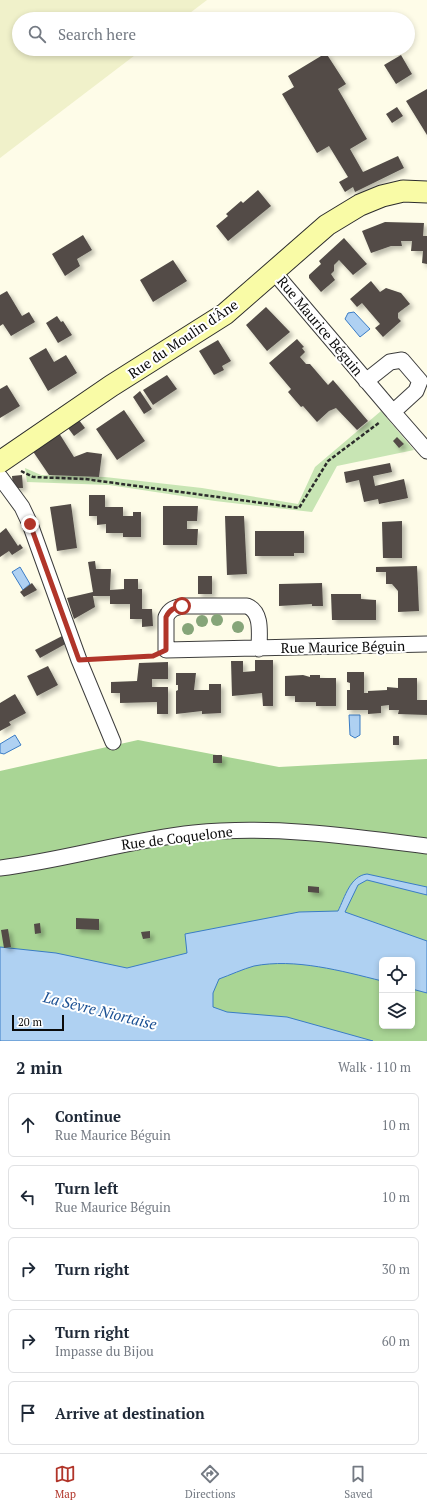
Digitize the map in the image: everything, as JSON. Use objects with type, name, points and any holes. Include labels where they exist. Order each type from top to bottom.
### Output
[{"type":"street","name":"Rue du Moulin d'Âne","points":[[4,459],[111,386],[225,314],[327,225],[360,205],[382,196],[403,191],[427,192]]},
{"type":"street","name":"Rue Maurice Béguin","points":[[273,272],[366,382],[427,451]]},
{"type":"street","name":"Rue Maurice Béguin","points":[[366,382],[390,362],[402,360],[420,381],[416,391],[393,412]]},
{"type":"street","points":[[0,477],[22,507],[30,524],[79,660],[113,742]]},
{"type":"street","points":[[166,650],[166,617],[168,612],[174,608],[182,606],[242,605],[252,608],[258,618],[259,649]]},
{"type":"street","name":"Rue Maurice Béguin","points":[[166,650],[427,644]]},
{"type":"street","name":"Rue de Coquelone","points":[[0,868],[42,863],[102,848],[193,833],[242,830],[306,833],[427,846]]},
{"type":"path","points":[[4,459],[16,468],[33,477],[85,479],[299,508],[328,461],[393,412]]},
{"type":"path","points":[[79,660],[153,656],[166,650]]},
{"type":"green space","points":[[0,0],[207,0],[191,12],[12,12],[12,56],[134,56],[0,158]]},
{"type":"green space","points":[[381,411],[414,450],[337,466],[312,512],[215,501],[109,485],[27,482],[25,468],[41,475],[105,477],[202,488],[298,504],[315,467]]},
{"type":"green space","points":[[138,740],[279,767],[427,759],[427,1041],[0,1041],[0,771]]},
{"type":"water","points":[[354,312],[370,329],[360,337],[345,319],[348,313]]},
{"type":"water","points":[[20,567],[30,584],[23,590],[12,572]]},
{"type":"water","points":[[349,715],[360,715],[360,735],[355,738],[350,735]]},
{"type":"water","points":[[15,735],[21,745],[4,754],[0,753],[0,744]]},
{"type":"water","name":"La Sèvre Niortaise","points":[[367,874],[427,887],[427,895],[367,880],[358,885],[345,912],[427,941],[427,993],[415,990],[415,957],[379,957],[379,980],[318,967],[270,964],[254,966],[219,979],[213,993],[213,1007],[227,1012],[287,1017],[373,1041],[0,1041],[0,947],[56,953],[127,968],[187,953],[185,934],[299,912],[338,911],[352,883],[361,876]]},
{"type":"building","points":[[321,56],[328,56],[346,84],[338,89],[367,139],[350,149],[363,172],[398,156],[404,168],[355,192],[353,187],[345,192],[339,182],[348,177],[329,146],[317,153],[282,94],[294,87],[288,76]]},
{"type":"building","points":[[402,56],[412,74],[396,84],[384,65]]},
{"type":"building","points":[[427,89],[427,135],[406,101]]},
{"type":"building","points":[[397,107],[403,116],[392,123],[386,114]]},
{"type":"building","points":[[258,190],[271,206],[228,241],[216,226],[228,216],[226,214],[241,201],[243,203]]},
{"type":"building","points":[[385,222],[424,223],[423,236],[427,236],[427,264],[422,263],[423,251],[411,251],[412,241],[401,241],[402,246],[391,246],[371,253],[362,231]]},
{"type":"building","points":[[83,235],[92,250],[77,259],[80,266],[65,276],[52,254]]},
{"type":"building","points":[[344,238],[367,264],[353,275],[339,260],[334,265],[334,271],[331,274],[335,280],[321,292],[309,278],[309,275],[321,264],[319,261]]},
{"type":"building","points":[[173,260],[187,281],[153,302],[140,280]]},
{"type":"building","points":[[371,281],[380,292],[386,288],[401,293],[410,304],[398,313],[398,318],[401,321],[383,337],[375,328],[380,324],[362,303],[357,307],[350,299]]},
{"type":"building","points":[[7,291],[22,316],[29,312],[35,322],[11,336],[3,324],[0,326],[0,295]]},
{"type":"building","points":[[266,307],[290,332],[267,351],[246,325]]},
{"type":"building","points":[[57,316],[61,322],[63,321],[72,335],[58,343],[46,323]]},
{"type":"building","points":[[297,339],[304,347],[302,348],[305,352],[300,357],[306,364],[310,364],[328,385],[333,380],[368,421],[357,430],[336,408],[329,411],[317,422],[288,392],[291,389],[269,363]]},
{"type":"building","points":[[218,340],[231,361],[222,366],[224,370],[214,375],[199,351]]},
{"type":"building","points":[[46,348],[54,362],[66,355],[77,373],[48,391],[29,358]]},
{"type":"building","points":[[167,375],[177,389],[153,405],[143,390]]},
{"type":"building","points":[[7,385],[20,406],[0,418],[0,389]]},
{"type":"building","points":[[140,391],[152,409],[144,414],[133,397]]},
{"type":"building","points":[[124,410],[145,441],[117,460],[96,429]]},
{"type":"building","points":[[79,420],[85,428],[74,436],[68,428]]},
{"type":"building","points":[[59,433],[74,457],[87,452],[102,454],[99,477],[49,475],[32,450]]},
{"type":"building","points":[[397,437],[404,444],[399,448],[393,441]]},
{"type":"building","points":[[390,463],[392,472],[373,476],[375,486],[404,479],[408,498],[379,504],[378,499],[364,502],[359,480],[346,483],[344,472]]},
{"type":"building","points":[[22,475],[23,488],[13,488],[12,476]]},
{"type":"building","points":[[89,495],[105,495],[105,507],[123,507],[123,516],[133,516],[133,512],[141,512],[141,537],[123,537],[123,533],[106,533],[106,524],[97,525],[97,516],[89,516]]},
{"type":"building","points":[[71,504],[77,548],[57,551],[50,507]]},
{"type":"building","points":[[163,506],[198,506],[197,521],[187,521],[187,529],[198,529],[197,545],[163,545]]},
{"type":"building","points":[[225,516],[244,516],[247,574],[227,575]]},
{"type":"building","points":[[402,521],[402,558],[383,558],[382,522]]},
{"type":"building","points":[[6,528],[18,546],[20,544],[23,548],[12,555],[9,551],[0,557],[0,533]]},
{"type":"building","points":[[255,531],[304,531],[304,553],[294,553],[294,556],[255,556]]},
{"type":"building","points":[[95,561],[96,569],[111,569],[110,590],[124,589],[124,579],[138,579],[138,589],[142,589],[142,609],[152,609],[153,626],[142,627],[142,619],[130,619],[130,604],[110,604],[110,596],[93,596],[95,607],[74,619],[67,598],[93,592],[88,562]]},
{"type":"building","points":[[417,566],[419,611],[398,612],[398,591],[392,584],[386,584],[386,572],[376,572],[376,567]]},
{"type":"building","points":[[198,576],[212,576],[212,594],[198,594]]},
{"type":"building","points":[[32,583],[37,590],[24,597],[20,592]]},
{"type":"building","points":[[322,583],[323,606],[312,606],[312,604],[279,606],[279,584]]},
{"type":"building","points":[[331,594],[361,594],[361,599],[376,600],[376,620],[332,620]]},
{"type":"building","points":[[66,634],[69,642],[40,658],[35,650]]},
{"type":"building","points":[[255,660],[273,660],[273,706],[263,706],[262,693],[232,696],[231,661],[243,661],[243,672],[255,671]]},
{"type":"building","points":[[168,662],[168,679],[152,679],[152,687],[168,687],[168,714],[157,714],[157,702],[120,703],[120,693],[111,693],[111,682],[137,681],[139,663]]},
{"type":"building","points":[[48,666],[58,685],[37,696],[27,676]]},
{"type":"building","points":[[347,672],[364,672],[364,693],[368,693],[368,691],[387,690],[387,687],[398,688],[398,678],[417,678],[417,700],[427,700],[427,715],[398,714],[399,710],[389,710],[389,705],[381,706],[381,713],[368,714],[368,710],[347,710],[347,690],[350,690],[350,683],[347,682]]},
{"type":"building","points":[[176,673],[196,673],[194,690],[209,690],[209,684],[221,684],[221,713],[202,714],[202,711],[176,714],[176,691],[178,690],[178,685],[176,685]]},
{"type":"building","points":[[303,675],[310,677],[310,675],[320,675],[320,678],[336,678],[336,706],[316,706],[316,702],[295,702],[295,696],[285,696],[285,676]]},
{"type":"building","points":[[15,694],[26,713],[9,722],[11,725],[0,731],[0,703]]},
{"type":"building","points":[[393,736],[399,736],[399,745],[393,745]]},
{"type":"building","points":[[213,755],[222,755],[222,763],[213,763]]},
{"type":"building","points":[[308,886],[319,887],[319,893],[308,892]]},
{"type":"building","points":[[76,918],[99,919],[99,930],[76,929]]},
{"type":"building","points":[[40,923],[41,933],[35,934],[34,924]]},
{"type":"building","points":[[8,929],[11,947],[4,948],[1,930]]},
{"type":"building","points":[[150,931],[150,938],[143,939],[141,932]]},
{"type":"route","points":[[30,524],[79,660],[153,656],[166,650],[166,617],[168,612],[174,608],[182,606]]}]
